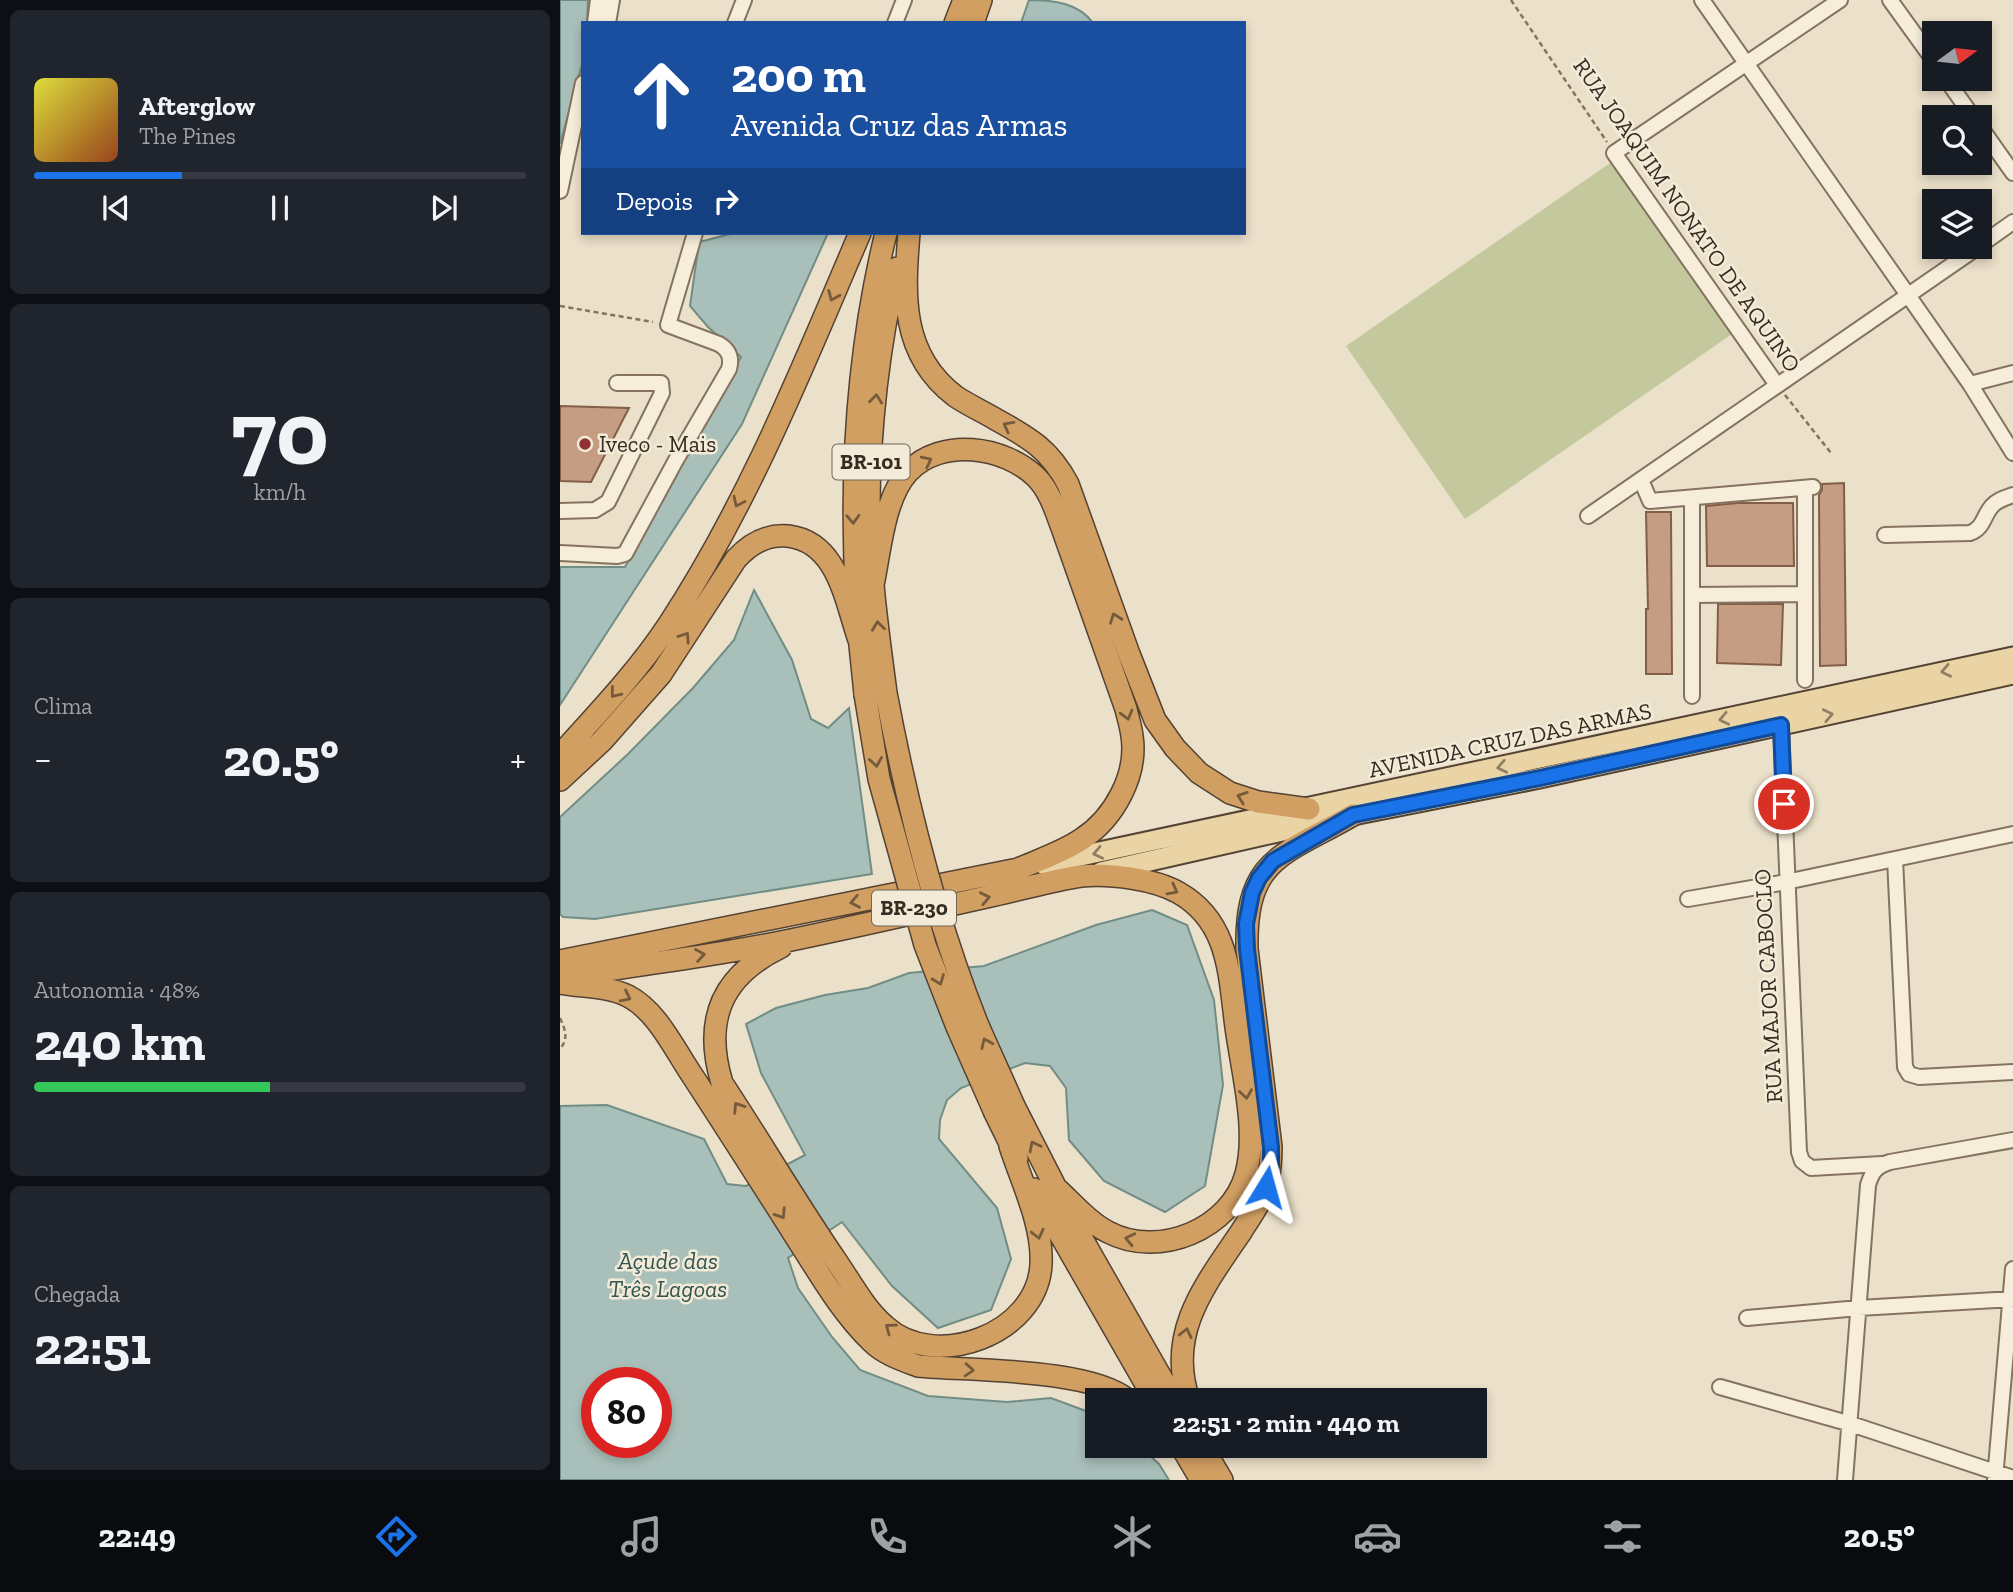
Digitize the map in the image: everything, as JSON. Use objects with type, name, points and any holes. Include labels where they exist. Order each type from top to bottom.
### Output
[{"type":"highway","points":[[956,21],[964,0]]},
{"type":"highway","points":[[974,21],[981,0]]},
{"type":"highway","points":[[560,755],[614,696],[668,625],[724,531],[787,404],[859,235]]},
{"type":"highway","points":[[859,640],[852,508],[854,459],[868,330],[886,235]]},
{"type":"highway","name":"BR-101","points":[[560,977],[798,939],[1083,876],[1160,883],[1192,901],[1209,918],[1225,951],[1250,1127],[1250,1162],[1244,1183],[1230,1207],[1213,1222],[1194,1233],[1147,1242],[1126,1239],[1107,1232],[1054,1186],[1005,1109],[947,938],[901,774],[875,694],[869,507],[876,396],[892,292],[906,235]]},
{"type":"highway","points":[[907,235],[906,301],[909,326],[918,352],[932,375],[956,397],[1025,435],[1046,451],[1058,466],[1068,484],[1129,654],[1156,720],[1168,739],[1199,773],[1230,793],[1258,802],[1309,809]]},
{"type":"highway","points":[[560,961],[1018,869],[1083,839],[1101,823],[1119,799],[1131,767],[1133,738],[1126,709],[1052,501],[1037,478],[1016,462],[989,451],[968,449],[943,453],[924,461],[909,472],[897,490],[888,512],[873,585]]},
{"type":"highway","points":[[560,780],[602,741],[661,674],[736,559],[760,540],[787,536],[801,539],[816,544],[827,555],[859,640],[875,694]]},
{"type":"highway","points":[[1187,1388],[1181,1360],[1191,1314],[1212,1275],[1256,1209],[1266,1187],[1271,1165],[1247,949],[1246,924],[1252,893],[1259,878],[1273,861],[1353,815]]},
{"type":"highway","points":[[766,1170],[722,1083],[715,1060],[713,1039],[716,1012],[728,988],[743,971],[763,956],[798,939]]},
{"type":"highway","points":[[560,949],[622,948]]},
{"type":"highway","points":[[560,983],[607,989],[628,996],[645,1009],[766,1170],[814,1247],[855,1325],[874,1344],[898,1359],[918,1366],[1067,1377],[1107,1388]]},
{"type":"highway","points":[[814,1247],[886,1328],[904,1339],[928,1345],[947,1345],[982,1339],[999,1331],[1017,1315],[1029,1299],[1041,1267],[1041,1244],[1010,1146],[1005,1109]]},
{"type":"highway","points":[[1010,1146],[1148,1388]]},
{"type":"highway","points":[[1054,1186],[1167,1388]]},
{"type":"highway","points":[[1187,1458],[1209,1476]]},
{"type":"highway","points":[[1192,1458],[1209,1476]]},
{"type":"highway","points":[[1206,1458],[1209,1476]]},
{"type":"main road","name":"AVENIDA CRUZ DAS ARMAS","points":[[1018,869],[2013,657]]},
{"type":"main road","name":"AVENIDA CRUZ DAS ARMAS","points":[[1083,876],[1353,815],[1540,778],[2013,674]]},
{"type":"street","points":[[595,21],[598,0]]},
{"type":"street","points":[[608,21],[612,0]]},
{"type":"street","points":[[736,21],[744,0]]},
{"type":"street","points":[[896,21],[904,0]]},
{"type":"street","points":[[1702,0],[1969,384],[2013,453]]},
{"type":"street","points":[[1614,153],[1840,0]]},
{"type":"street","points":[[1890,0],[1922,44]]},
{"type":"street","points":[[560,191],[581,92]]},
{"type":"street","points":[[1992,143],[2013,173]]},
{"type":"street","name":"RUA JOAQUIM NONATO DE AQUINO","points":[[1614,153],[1777,385]]},
{"type":"street","points":[[1992,236],[2013,222]]},
{"type":"street","points":[[560,553],[617,556],[625,554],[729,369],[730,358],[726,349],[668,325],[694,235]]},
{"type":"street","points":[[1588,516],[1960,259]]},
{"type":"street","points":[[1969,384],[2013,373]]},
{"type":"street","points":[[560,511],[595,510],[608,502],[662,393],[661,383],[617,383]]},
{"type":"street","points":[[1641,480],[1650,501],[1809,488],[1805,680]]},
{"type":"street","points":[[1885,535],[1970,533],[1981,527],[1995,502],[2013,495]]},
{"type":"street","points":[[1692,498],[1692,696]]},
{"type":"street","points":[[1692,595],[1805,594]]},
{"type":"street","name":"RUA MAJOR CABOCLO","points":[[1781,725],[1797,1114],[1802,1161],[1811,1168],[1882,1164],[2013,1140]]},
{"type":"street","points":[[1688,899],[1786,882],[2013,834]]},
{"type":"street","points":[[1895,859],[1905,1067],[1909,1074],[1919,1077],[2013,1072]]},
{"type":"street","points":[[1845,1480],[1868,1185],[1872,1173],[1882,1164]]},
{"type":"street","points":[[1996,1476],[2013,1269]]},
{"type":"street","points":[[1747,1318],[2012,1299]]},
{"type":"street","points":[[1720,1387],[1851,1424],[1996,1476],[2013,1478]]},
{"type":"path","name":"RUA JOAQUIM NONATO DE AQUINO","points":[[1511,0],[1614,153]]},
{"type":"path","points":[[560,306],[668,325]]},
{"type":"path","name":"RUA JOAQUIM NONATO DE AQUINO","points":[[1777,385],[1831,453]]},
{"type":"path","points":[[560,1018],[566,1031],[564,1044],[560,1049]]},
{"type":"green space","points":[[1613,161],[1732,334],[1465,519],[1346,346]]},
{"type":"water","points":[[560,0],[588,0],[587,21],[581,21],[581,68],[560,144]]},
{"type":"water","points":[[1029,0],[1056,2],[1073,7],[1091,21],[1022,21]]},
{"type":"water","points":[[726,235],[827,235],[742,424],[560,705],[560,567],[625,567],[741,357],[708,327],[690,306],[699,242]]},
{"type":"water","points":[[754,590],[792,660],[811,719],[828,728],[849,708],[872,874],[595,919],[563,917],[560,914],[560,817],[628,754],[693,688],[734,640]]},
{"type":"water","name":"Açude das Três Lagoas","points":[[1152,910],[1187,925],[1214,1000],[1223,1085],[1205,1186],[1165,1212],[1104,1181],[1069,1140],[1066,1088],[1050,1066],[1025,1063],[961,1088],[947,1100],[940,1120],[939,1139],[997,1208],[1011,1259],[991,1310],[938,1328],[892,1286],[842,1222],[788,1258],[798,1288],[832,1337],[860,1370],[928,1396],[1007,1402],[1051,1398],[1085,1411],[1085,1458],[1152,1458],[1169,1480],[560,1480],[560,1106],[607,1105],[704,1139],[727,1184],[746,1186],[805,1155],[761,1073],[746,1024],[776,1008],[825,995],[868,988],[909,973],[984,966],[1096,925]]},
{"type":"building","name":"Iveco - Mais","points":[[560,406],[629,408],[591,482],[560,481]]},
{"type":"building","points":[[1844,483],[1846,665],[1820,666],[1819,495],[1822,484]]},
{"type":"building","points":[[1793,503],[1794,566],[1707,566],[1706,506]]},
{"type":"building","points":[[1646,512],[1671,512],[1672,674],[1646,674]]},
{"type":"building","points":[[1718,604],[1783,604],[1781,665],[1717,663]]},
{"type":"place","name":"Iveco - Mais","points":[[585,444]]},
{"type":"route","points":[[1266,1187],[1271,1165],[1271,1147],[1246,924],[1252,893],[1259,878],[1273,861],[1353,815],[1540,778],[1781,725],[1784,804]]}]
